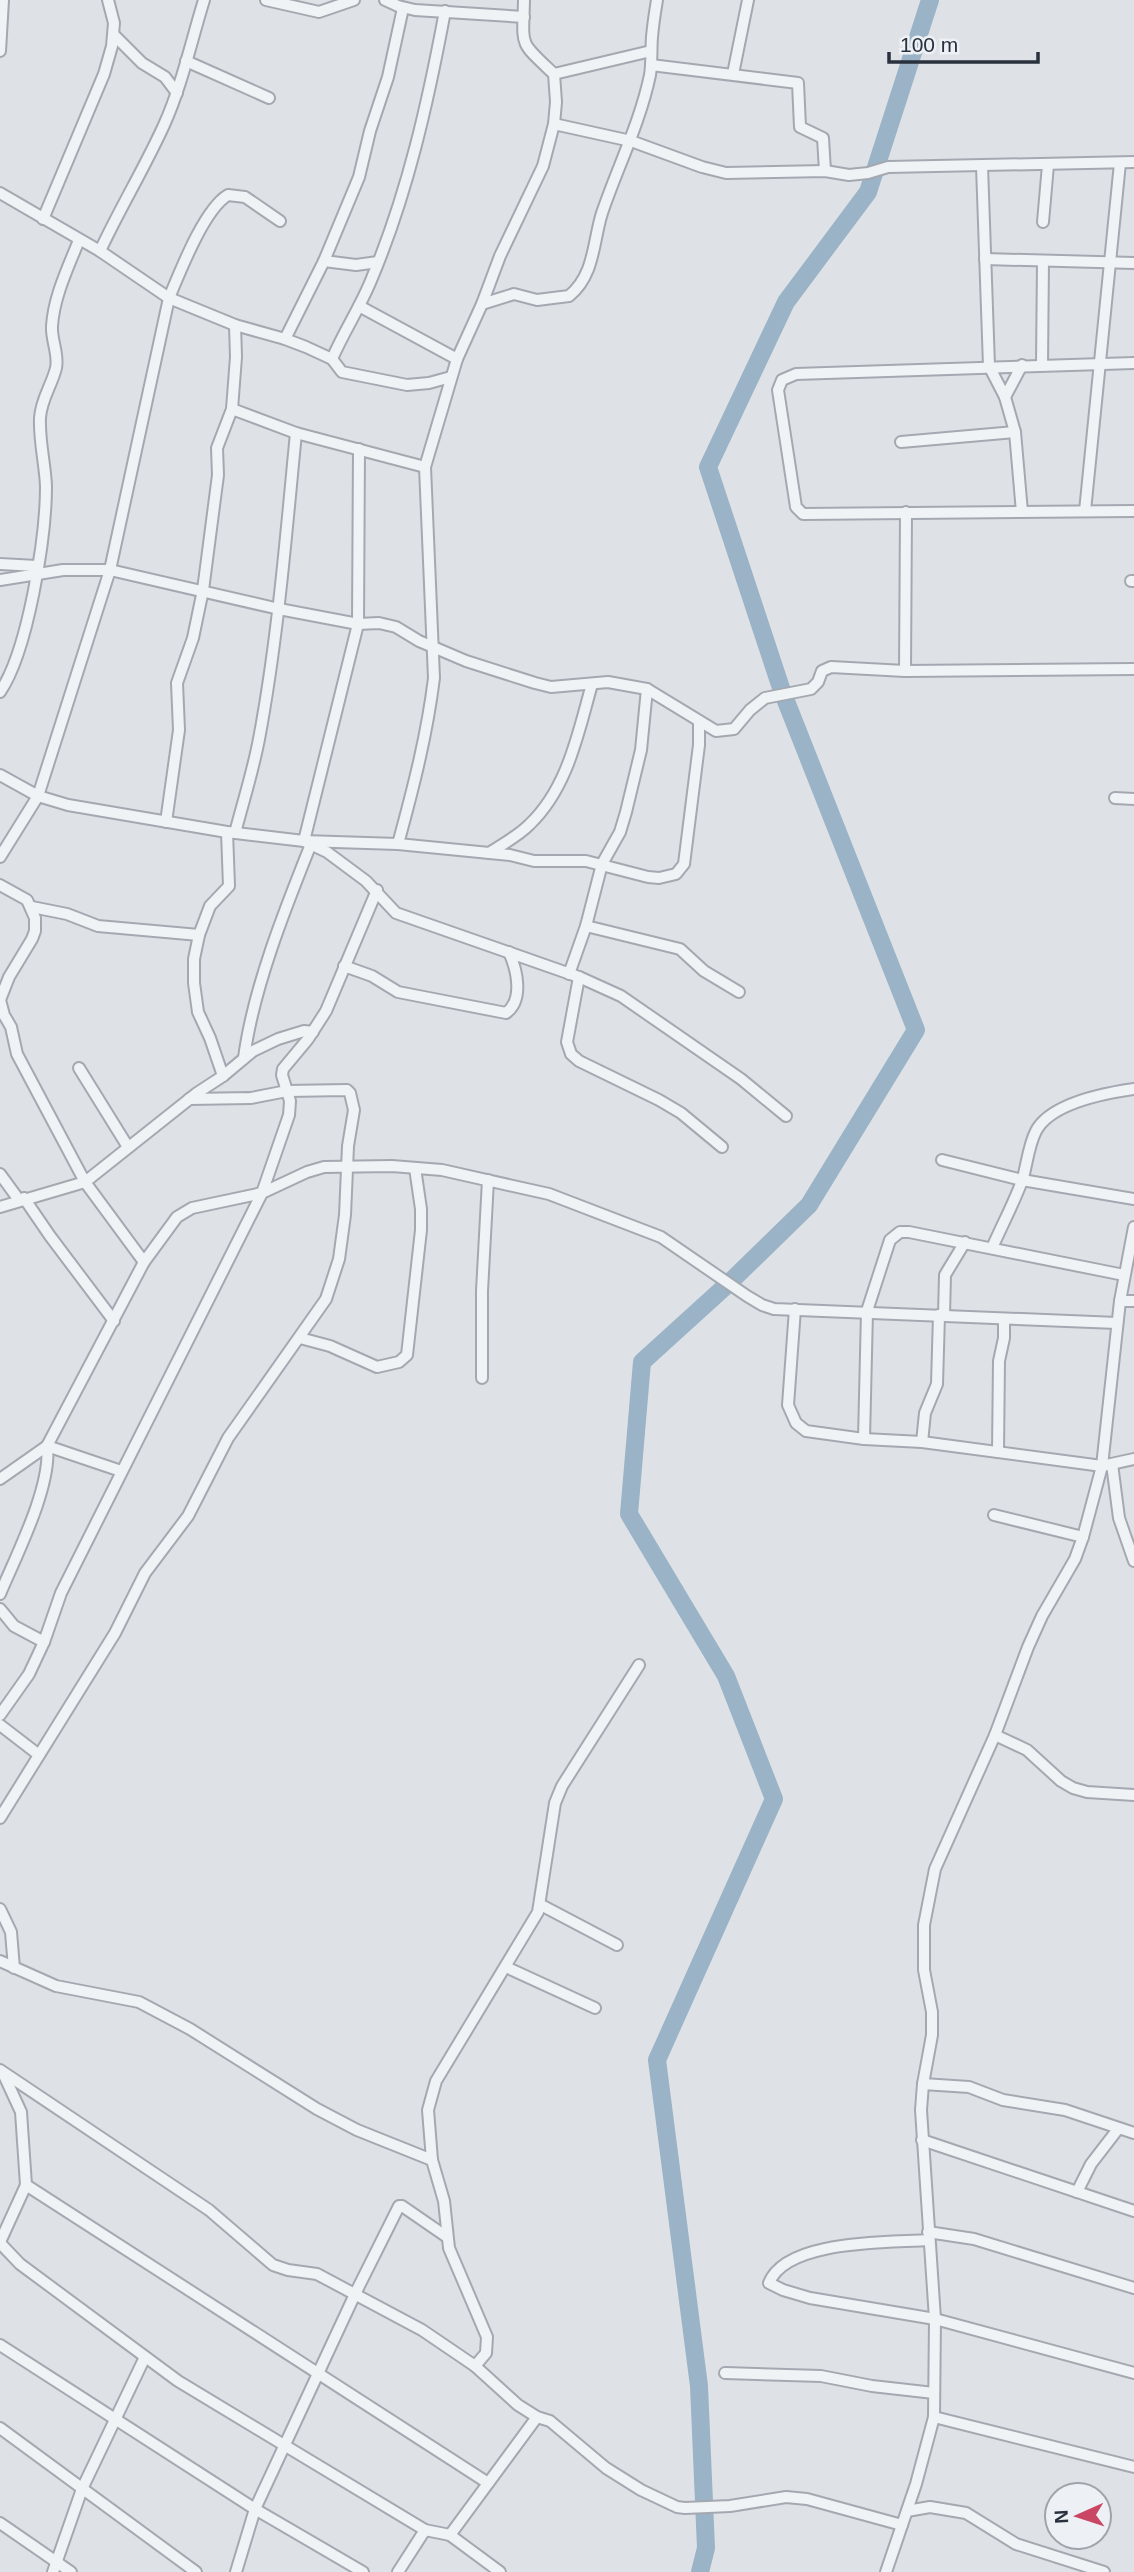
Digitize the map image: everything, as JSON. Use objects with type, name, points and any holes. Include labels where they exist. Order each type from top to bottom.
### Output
[{"type":"street","points":[[0,51],[3,0]]},
{"type":"street","points":[[43,219],[104,74],[115,36],[108,0]]},
{"type":"street","points":[[100,251],[121,205],[163,127],[177,93],[204,0]]},
{"type":"street","points":[[266,0],[308,5],[319,12],[354,0]]},
{"type":"street","points":[[398,844],[415,782],[430,712],[434,678],[425,467],[457,359],[500,256],[543,166],[554,124],[554,74],[525,46],[522,33],[524,0]]},
{"type":"street","points":[[482,304],[514,294],[537,300],[569,296],[589,267],[601,215],[631,141],[652,65],[657,0]]},
{"type":"street","points":[[733,74],[748,0]]},
{"type":"street","points":[[389,1],[402,8],[524,17]]},
{"type":"street","points":[[285,339],[324,261],[359,177],[370,131],[388,77],[402,8]]},
{"type":"street","points":[[332,359],[372,279],[410,169],[428,98],[444,11]]},
{"type":"street","points":[[115,36],[142,63],[165,77],[177,93]]},
{"type":"street","points":[[554,74],[651,51]]},
{"type":"street","points":[[186,61],[268,98]]},
{"type":"street","points":[[652,65],[798,83],[800,127],[823,138],[825,172]]},
{"type":"street","points":[[554,124],[631,141],[726,173],[825,172],[849,176],[888,167],[1134,162]]},
{"type":"street","points":[[1084,512],[1120,163]]},
{"type":"street","points":[[1043,222],[1048,164]]},
{"type":"street","points":[[982,166],[989,366],[1005,397],[1015,432],[1021,512]]},
{"type":"street","points":[[0,193],[100,251],[169,298],[235,325],[285,339],[332,359],[336,367],[352,375],[407,385],[451,377]]},
{"type":"street","points":[[0,857],[38,796],[110,570],[169,298],[185,259],[220,199],[228,195],[245,197],[280,221]]},
{"type":"street","points":[[0,692],[13,669],[37,571],[46,485],[40,432],[41,404],[56,369],[52,331],[57,296],[79,240]]},
{"type":"street","points":[[985,259],[1134,263]]},
{"type":"street","points":[[324,261],[356,265],[378,262]]},
{"type":"street","points":[[1042,365],[1043,261]]},
{"type":"street","points":[[356,265],[372,279]]},
{"type":"street","points":[[359,306],[457,359]]},
{"type":"street","points":[[166,822],[179,730],[177,683],[193,638],[202,590],[218,475],[217,448],[232,409],[236,366],[235,325]]},
{"type":"street","points":[[1134,363],[796,374],[786,377],[779,384],[779,401],[799,512],[1134,511]]},
{"type":"street","points":[[1005,397],[1022,365]]},
{"type":"street","points":[[232,409],[296,433],[425,467]]},
{"type":"street","points":[[901,442],[1015,432]]},
{"type":"street","points":[[223,1076],[195,1001],[194,959],[199,935],[210,906],[229,886],[231,832],[258,741],[279,609],[296,433]]},
{"type":"street","points":[[244,1058],[253,1008],[308,842],[358,624],[359,449]]},
{"type":"street","points":[[905,671],[906,512]]},
{"type":"street","points":[[0,564],[37,571]]},
{"type":"street","points":[[0,580],[37,571],[110,570],[279,609],[358,624],[387,625],[473,664],[551,687],[624,683],[647,689],[716,731]]},
{"type":"street","points":[[699,745],[716,731],[734,729],[750,710],[765,698],[811,690],[826,668],[905,671],[1134,669]]},
{"type":"street","points":[[489,853],[527,827],[551,798],[566,771],[592,684]]},
{"type":"street","points":[[647,689],[641,750],[635,777],[620,832],[602,864],[574,975],[567,1042],[570,1054],[579,1062],[681,1113],[722,1147]]},
{"type":"street","points":[[0,775],[38,796],[68,805],[231,832],[308,842],[398,844],[534,860],[574,860],[602,864],[648,877],[668,877],[680,871],[684,864],[699,745],[699,722]]},
{"type":"street","points":[[1115,798],[1134,799]]},
{"type":"street","points":[[308,842],[344,864],[377,890],[396,913],[574,975],[621,996],[741,1079],[786,1116]]},
{"type":"street","points":[[0,885],[18,893],[32,907],[67,914],[98,926],[199,935]]},
{"type":"street","points":[[0,1715],[29,1674],[44,1642],[61,1593],[262,1193],[289,1115],[290,1101],[282,1075],[283,1069],[326,1011],[377,890]]},
{"type":"street","points":[[32,907],[35,931],[2,992],[1,1008],[11,1027],[19,1061],[85,1182],[145,1262]]},
{"type":"street","points":[[586,926],[680,949],[704,971],[739,992]]},
{"type":"street","points":[[344,966],[372,976],[398,992],[506,1013],[512,1008],[517,989],[516,967],[509,952]]},
{"type":"street","points":[[0,1207],[85,1182],[253,1051],[278,1039],[304,1031],[313,1032]]},
{"type":"street","points":[[79,1068],[128,1147]]},
{"type":"street","points":[[992,1248],[1022,1180],[1037,1129],[1050,1116],[1096,1095],[1134,1089]]},
{"type":"street","points":[[0,1818],[116,1633],[145,1573],[188,1516],[228,1438],[326,1298],[337,1270],[354,1110],[350,1093],[347,1090],[287,1091],[251,1098],[189,1099]]},
{"type":"street","points":[[942,1160],[1022,1180],[1134,1199]]},
{"type":"street","points":[[0,1479],[47,1446],[145,1262],[177,1217],[192,1208],[262,1193],[324,1167],[442,1170],[549,1194],[662,1237],[762,1305],[774,1309],[1117,1323]]},
{"type":"street","points":[[300,1338],[330,1346],[377,1367],[399,1362],[407,1355],[421,1230],[415,1168]]},
{"type":"street","points":[[0,1174],[114,1321]]},
{"type":"street","points":[[482,1378],[482,1291],[488,1180]]},
{"type":"street","points":[[886,2572],[907,2511],[933,2417],[934,2319],[922,2140],[923,2084],[932,2035],[932,2012],[923,1950],[928,1898],[946,1839],[963,1808],[995,1735],[1028,1647],[1042,1616],[1075,1559],[1107,1465],[1117,1323],[1134,1227]]},
{"type":"street","points":[[864,1439],[867,1311],[880,1269],[894,1236],[900,1232],[965,1242],[1124,1275]]},
{"type":"street","points":[[922,1442],[925,1413],[937,1384],[945,1275],[965,1242]]},
{"type":"street","points":[[1120,1301],[1134,1301]]},
{"type":"street","points":[[795,1309],[788,1405],[796,1423],[806,1432],[922,1442],[1107,1465],[1134,1459]]},
{"type":"street","points":[[998,1452],[999,1361],[1004,1338],[1004,1320]]},
{"type":"street","points":[[47,1446],[121,1471]]},
{"type":"street","points":[[0,1594],[44,1480],[47,1446]]},
{"type":"street","points":[[1107,1465],[1119,1518],[1134,1561]]},
{"type":"street","points":[[993,1515],[1083,1537]]},
{"type":"street","points":[[0,1609],[14,1626],[44,1642]]},
{"type":"street","points":[[475,2366],[486,2353],[487,2337],[453,2258],[447,2237],[444,2201],[432,2160],[428,2110],[436,2081],[541,1905],[555,1802],[562,1786],[639,1665]]},
{"type":"street","points":[[0,1725],[40,1755]]},
{"type":"street","points":[[995,1735],[1027,1750],[1060,1781],[1073,1788],[1087,1793],[1134,1795]]},
{"type":"street","points":[[541,1905],[617,1945]]},
{"type":"street","points":[[0,1909],[11,1931],[14,1968]]},
{"type":"street","points":[[0,1961],[56,1986],[139,2003],[190,2029],[317,2109],[357,2130],[432,2160]]},
{"type":"street","points":[[506,1967],[595,2008]]},
{"type":"street","points":[[1,2070],[21,2112],[26,2185],[0,2243],[20,2264],[178,2381],[425,2530],[450,2535],[500,2572]]},
{"type":"street","points":[[1,2070],[209,2210],[273,2265],[317,2274],[356,2292],[422,2330],[475,2366],[504,2394],[537,2417],[556,2425],[621,2478],[677,2507],[730,2506],[786,2497],[829,2504],[902,2525]]},
{"type":"street","points":[[923,2084],[969,2087],[1003,2100],[1065,2109],[1134,2133]]},
{"type":"street","points":[[1077,2192],[1091,2164],[1118,2129]]},
{"type":"street","points":[[922,2140],[1134,2211]]},
{"type":"street","points":[[26,2185],[488,2483]]},
{"type":"street","points":[[236,2572],[255,2509],[399,2206],[447,2237]]},
{"type":"street","points":[[1134,2288],[974,2239],[928,2236],[814,2250],[791,2261],[771,2277],[769,2283],[810,2298],[934,2319],[1134,2373]]},
{"type":"street","points":[[0,2345],[255,2509],[363,2572]]},
{"type":"street","points":[[55,2568],[82,2489],[145,2357]]},
{"type":"street","points":[[725,2373],[821,2376],[872,2386],[934,2393]]},
{"type":"street","points":[[450,2535],[537,2417]]},
{"type":"street","points":[[933,2417],[1134,2467]]},
{"type":"street","points":[[0,2428],[196,2572]]},
{"type":"street","points":[[907,2511],[930,2507],[965,2513],[1016,2544],[1104,2572]]},
{"type":"street","points":[[0,2523],[55,2568],[71,2572]]},
{"type":"street","points":[[398,2572],[425,2530]]},
{"type":"waterway","points":[[700,2572],[706,2548],[699,2386],[657,2060],[774,1799],[726,1676],[629,1514],[642,1362],[809,1205],[916,1030],[782,691],[708,467],[786,302],[868,192],[930,0]]}]
